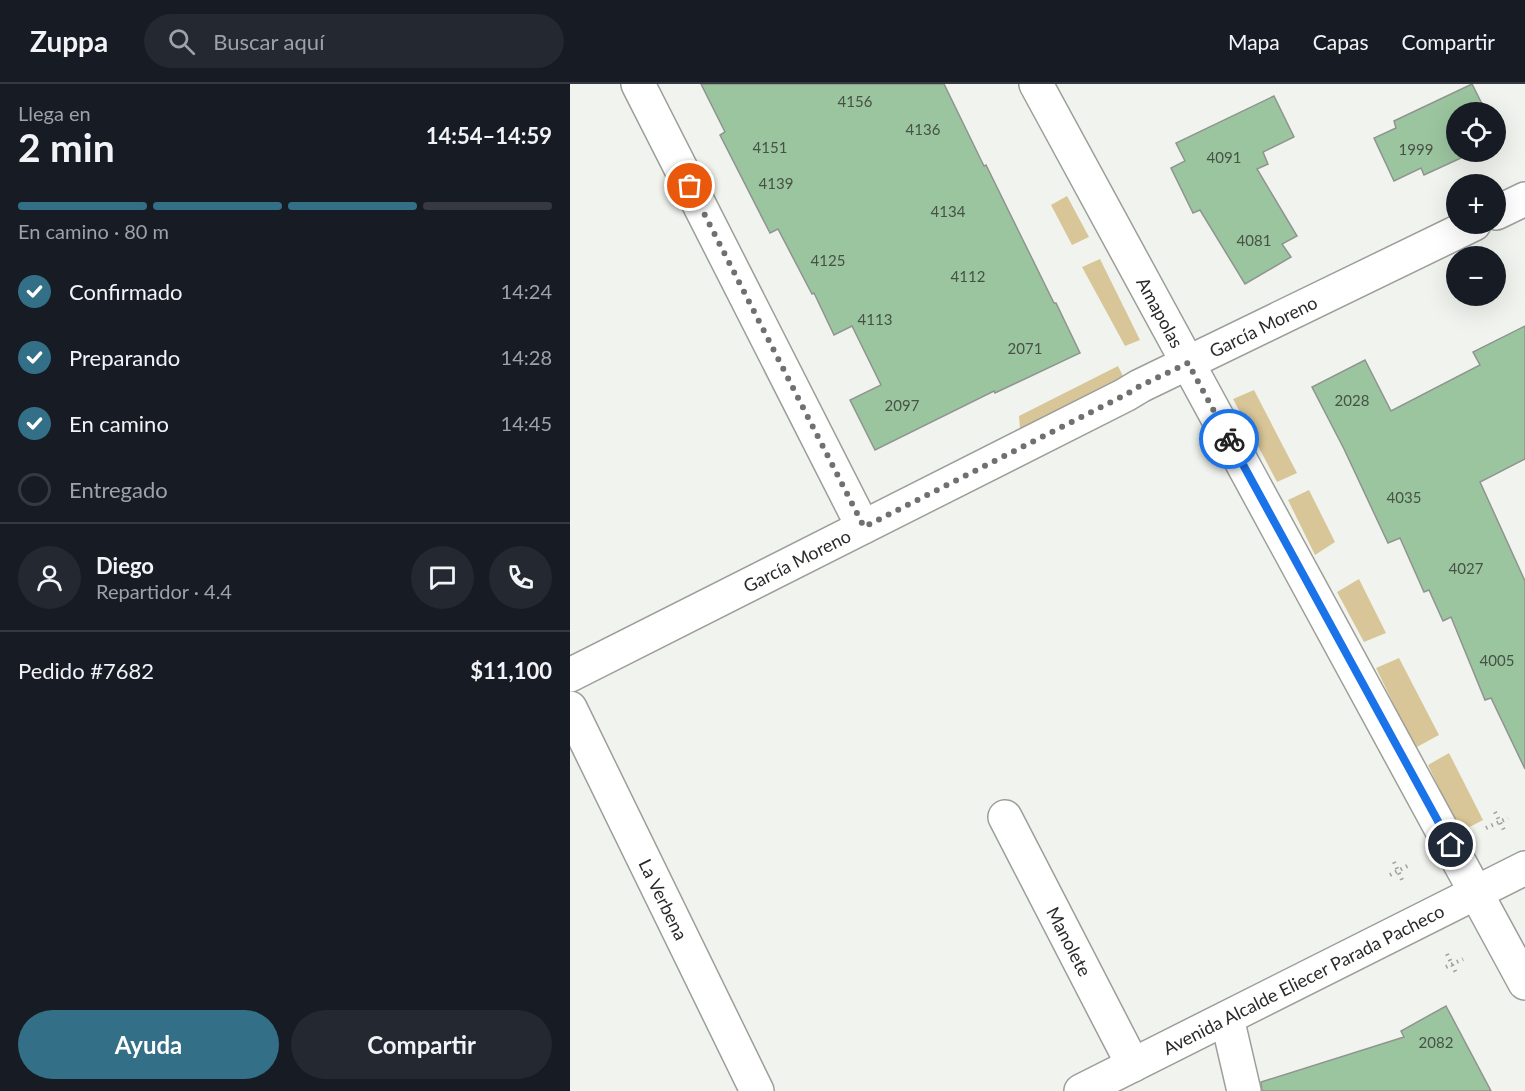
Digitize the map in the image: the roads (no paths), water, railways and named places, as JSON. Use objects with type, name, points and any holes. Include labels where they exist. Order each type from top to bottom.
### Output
[{"type":"street","points":[[638,84],[864,527]]},
{"type":"street","name":"Amapolas","points":[[1036,84],[1525,983]]},
{"type":"street","points":[[1506,208],[1525,199]]},
{"type":"street","name":"García Moreno","points":[[570,675],[1233,339],[1453,234]]},
{"type":"street","name":"La Verbena","points":[[570,708],[757,1091]]},
{"type":"street","name":"Manolete","points":[[1005,817],[1133,1065]]},
{"type":"street","name":"Avenida Alcalde Eliecer Parada Pacheco","points":[[1081,1091],[1525,868]]},
{"type":"street","points":[[1227,1018],[1244,1091]]}]
